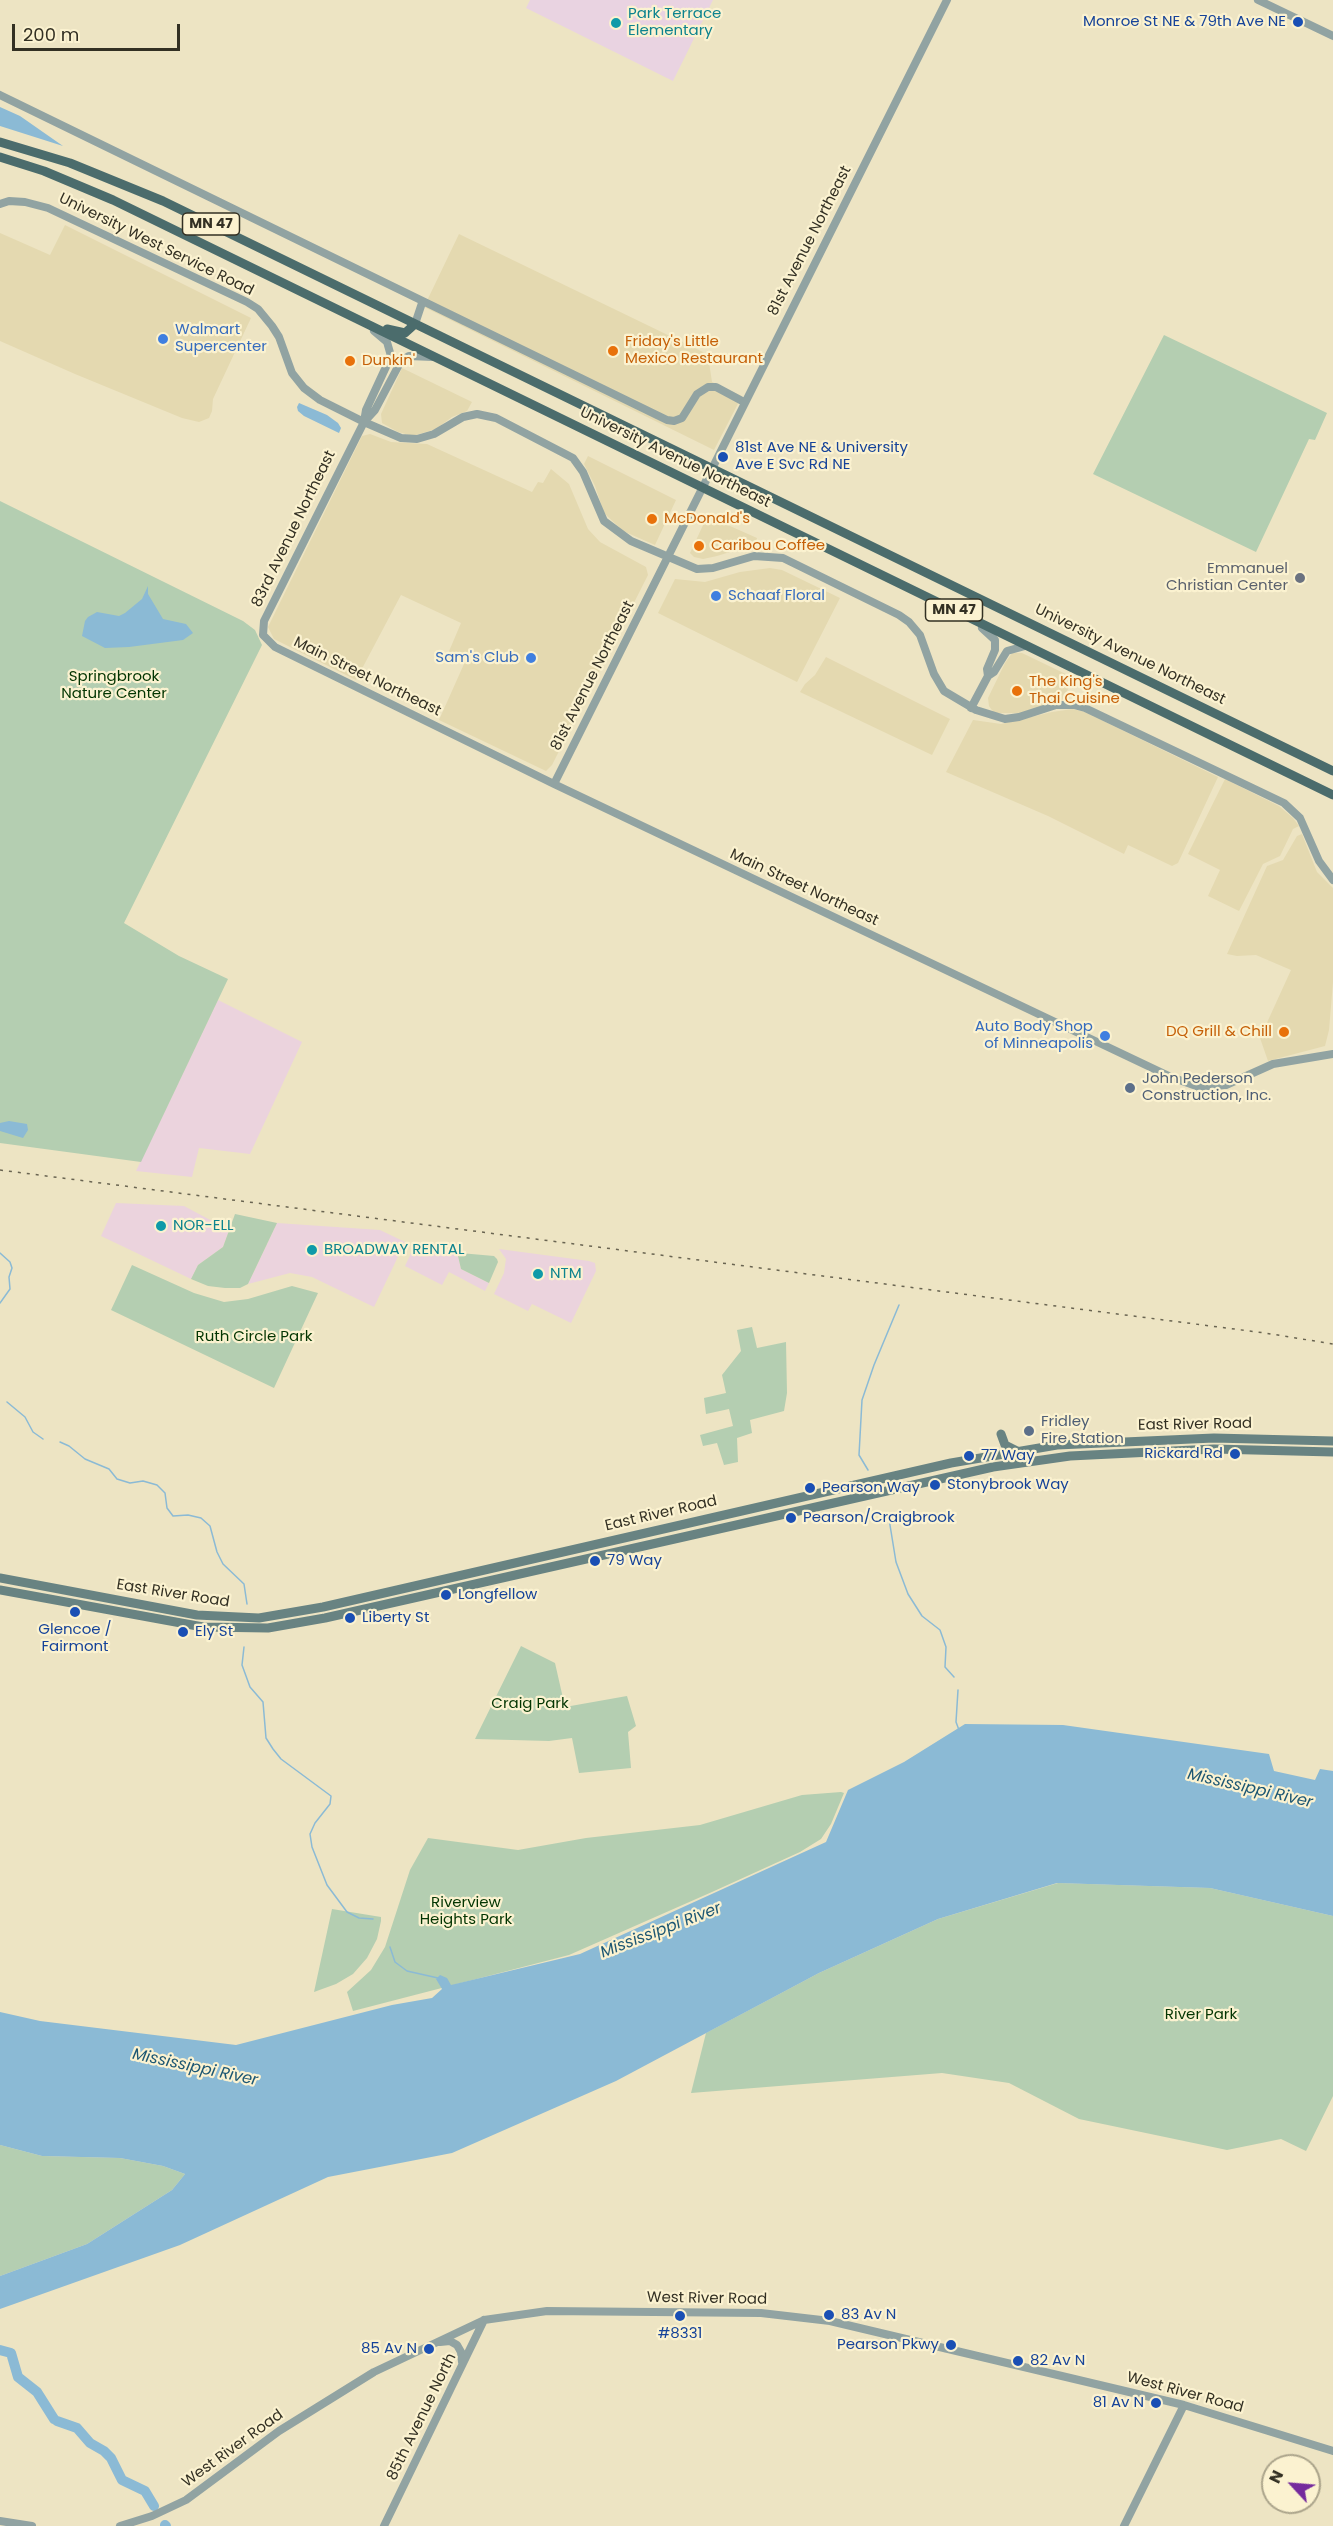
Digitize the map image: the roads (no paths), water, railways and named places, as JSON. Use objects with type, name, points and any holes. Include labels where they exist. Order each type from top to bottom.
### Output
[{"type":"main road","name":"University Avenue Northeast","points":[[0,142],[70,163],[145,193],[1333,771]]},
{"type":"main road","name":"University Avenue Northeast","points":[[0,157],[35,167],[89,189],[1333,795]]},
{"type":"main road","points":[[360,320],[399,333],[408,331],[415,324]]},
{"type":"main road","points":[[1001,1434],[1005,1445],[1019,1452]]},
{"type":"main road","name":"East River Road","points":[[0,1578],[197,1615],[239,1619],[259,1618],[315,1609],[951,1463],[1057,1445],[1214,1438],[1333,1441]]},
{"type":"main road","name":"East River Road","points":[[0,1590],[194,1626],[230,1629],[268,1628],[325,1618],[993,1467],[1070,1456],[1215,1449],[1333,1452]]},
{"type":"street","name":"81st Avenue Northeast","points":[[554,784],[947,0]]},
{"type":"street","points":[[1258,0],[1333,36]]},
{"type":"street","points":[[0,95],[422,303],[667,420],[674,422],[682,418],[697,394],[708,387],[716,387],[744,402]]},
{"type":"street","name":"University West Service Road","points":[[0,204],[9,201],[25,202],[48,208],[247,302],[258,309],[272,326],[292,373],[304,388],[320,400],[364,422],[401,438],[417,440],[434,434],[464,417],[477,414],[496,418],[573,458],[584,472],[604,521],[632,541],[666,558],[697,569],[713,568],[762,555],[788,560],[899,615],[909,622],[920,635],[934,674],[944,691],[971,708],[1005,719],[1056,705],[1074,705],[1112,719],[1293,809],[1300,818],[1319,861],[1333,880]]},
{"type":"street","points":[[415,324],[422,303]]},
{"type":"street","name":"83rd Avenue Northeast","points":[[360,320],[382,336],[389,348],[390,360],[366,410],[364,422]]},
{"type":"street","name":"83rd Avenue Northeast","points":[[275,647],[263,635],[264,621],[364,422],[375,410],[404,358],[420,356],[437,358]]},
{"type":"street","points":[[953,610],[988,632],[995,640],[995,650],[987,669],[988,676]]},
{"type":"street","points":[[971,708],[988,676],[994,672],[1007,651],[1026,646]]},
{"type":"street","name":"Main Street Northeast","points":[[275,647],[554,784],[1171,1077],[1199,1087],[1226,1085],[1273,1064],[1333,1054]]},
{"type":"street","name":"West River Road","points":[[120,2526],[152,2516],[186,2500],[264,2441],[374,2372],[484,2320],[528,2312],[577,2310],[742,2312],[798,2316],[933,2344],[1184,2405],[1333,2451]]},
{"type":"street","name":"85th Avenue North","points":[[384,2526],[484,2320]]},
{"type":"street","points":[[436,2342],[450,2342],[457,2345],[462,2355],[462,2366]]},
{"type":"street","points":[[1124,2526],[1184,2405]]},
{"type":"street","points":[[0,2521],[32,2526]]},
{"type":"water","points":[[0,107],[20,116],[63,146],[0,126]]},
{"type":"water","points":[[299,403],[327,415],[338,423],[341,428],[339,433],[304,416],[298,411]]},
{"type":"water","points":[[148,586],[148,594],[163,619],[186,624],[193,633],[183,640],[105,648],[82,636],[88,617],[97,612],[119,616],[125,613],[142,599]]},
{"type":"water","points":[[9,1121],[27,1124],[28,1130],[23,1138],[0,1131],[0,1123]]},
{"type":"water","name":"Mississippi River","points":[[965,1724],[1063,1725],[1269,1754],[1274,1771],[1315,1780],[1320,1769],[1333,1771],[1333,1916],[1210,1888],[1057,1883],[938,1919],[819,1973],[616,2081],[452,2153],[328,2177],[180,2245],[0,2309],[0,2276],[87,2244],[172,2190],[185,2174],[163,2166],[120,2158],[42,2156],[0,2145],[0,2012],[40,2021],[236,2045],[392,2005],[432,1998],[442,1989],[436,1979],[440,1975],[447,1978],[451,1985],[580,1954],[826,1842],[848,1790],[904,1762]]},
{"type":"waterway","points":[[0,1253],[10,1262],[12,1268],[9,1277],[10,1289],[0,1303]]},
{"type":"waterway","points":[[868,1470],[859,1455],[862,1400],[899,1305]]},
{"type":"waterway","points":[[7,1402],[25,1417],[33,1432],[43,1439]]},
{"type":"waterway","points":[[60,1442],[85,1459],[109,1469],[117,1479],[130,1483],[143,1481],[157,1485],[165,1493],[167,1508],[173,1516],[188,1515],[201,1518],[210,1526],[223,1564],[244,1584],[247,1604]]},
{"type":"waterway","points":[[889,1519],[896,1562],[908,1594],[922,1616],[940,1630],[946,1647],[945,1667],[954,1677]]},
{"type":"waterway","points":[[244,1647],[242,1665],[250,1687],[263,1702],[266,1738],[281,1759],[331,1796],[330,1804],[315,1823],[310,1834],[312,1847],[327,1885],[347,1912],[359,1918],[373,1919]]},
{"type":"waterway","points":[[958,1690],[956,1722],[959,1730]]},
{"type":"waterway","points":[[390,1947],[395,1962],[407,1971],[438,1978]]},
{"type":"waterway","points":[[0,2350],[11,2353],[18,2377],[37,2392],[54,2419]]},
{"type":"waterway","points":[[57,2421],[77,2428],[90,2443],[104,2451],[111,2458],[122,2480],[145,2491],[154,2506]]},
{"type":"railway","points":[[0,1170],[1265,1333],[1333,1344]]},
{"type":"place","name":"Monroe St NE & 79th Ave NE","points":[[1298,22]]},
{"type":"place","name":"Park Terrace Elementary","points":[[616,23]]},
{"type":"place","name":"Walmart Supercenter","points":[[163,339]]},
{"type":"place","name":"Friday's Little Mexico Restaurant","points":[[613,351]]},
{"type":"place","name":"Dunkin'","points":[[350,361]]},
{"type":"place","name":"81st Ave NE & University Ave E Svc Rd NE","points":[[723,457]]},
{"type":"place","name":"McDonald's","points":[[652,519]]},
{"type":"place","name":"Caribou Coffee","points":[[699,546]]},
{"type":"place","name":"Emmanuel Christian Center","points":[[1300,578]]},
{"type":"place","name":"Schaaf Floral","points":[[716,596]]},
{"type":"place","name":"Sam's Club","points":[[531,658]]},
{"type":"place","name":"The King's Thai Cuisine","points":[[1017,691]]},
{"type":"place","name":"DQ Grill & Chill","points":[[1284,1032]]},
{"type":"place","name":"Auto Body Shop of Minneapolis","points":[[1105,1036]]},
{"type":"place","name":"John Pederson Construction, Inc.","points":[[1130,1088]]},
{"type":"place","name":"NOR-ELL","points":[[161,1226]]},
{"type":"place","name":"BROADWAY RENTAL","points":[[312,1250]]},
{"type":"place","name":"NTM","points":[[538,1274]]},
{"type":"place","name":"Fridley Fire Station","points":[[1029,1431]]},
{"type":"place","name":"Rickard Rd","points":[[1235,1454]]},
{"type":"place","name":"77 Way","points":[[969,1456]]},
{"type":"place","name":"Stonybrook Way","points":[[935,1485]]},
{"type":"place","name":"Pearson Way","points":[[810,1488]]},
{"type":"place","name":"Pearson/Craigbrook","points":[[791,1518]]},
{"type":"place","name":"79 Way","points":[[595,1561]]},
{"type":"place","name":"Longfellow","points":[[446,1595]]},
{"type":"place","name":"Glencoe / Fairmont","points":[[75,1612]]},
{"type":"place","name":"Liberty St","points":[[350,1618]]},
{"type":"place","name":"Ely St","points":[[183,1632]]},
{"type":"place","name":"83 Av N","points":[[829,2315]]},
{"type":"place","name":"#8331","points":[[680,2316]]},
{"type":"place","name":"Pearson Pkwy","points":[[951,2345]]},
{"type":"place","name":"85 Av N","points":[[429,2349]]},
{"type":"place","name":"82 Av N","points":[[1018,2361]]},
{"type":"place","name":"81 Av N","points":[[1156,2403]]},
{"type":"park label","name":"Springbrook Nature Center","points":[[114,686]]},
{"type":"park label","name":"Ruth Circle Park","points":[[254,1337]]},
{"type":"park label","name":"Craig Park","points":[[530,1704]]},
{"type":"park label","name":"Riverview Heights Park","points":[[466,1912]]},
{"type":"park label","name":"River Park","points":[[1201,2015]]}]
